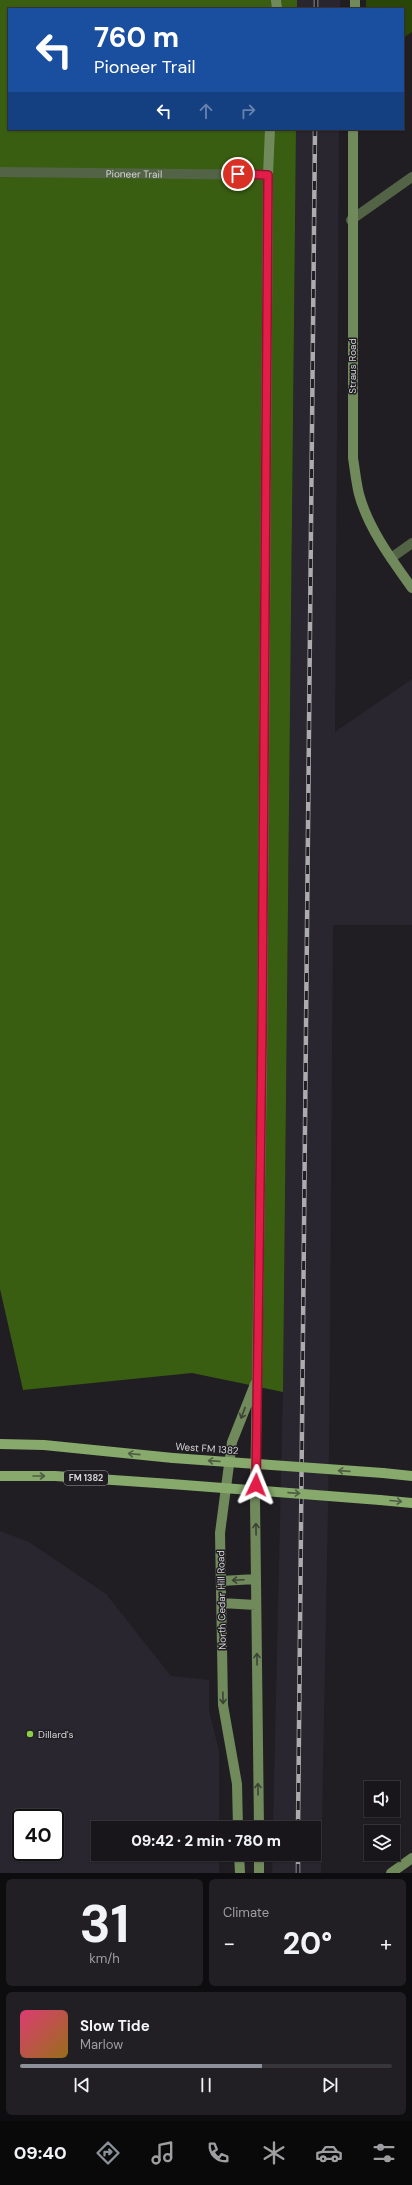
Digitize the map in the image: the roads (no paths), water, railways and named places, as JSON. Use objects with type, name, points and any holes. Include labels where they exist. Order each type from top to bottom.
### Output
[{"type":"main road","name":"West FM 1382","points":[[0,1444],[44,1444],[173,1458],[412,1476]]},
{"type":"main road","name":"FM 1382","points":[[0,1476],[55,1476],[412,1503]]},
{"type":"street","name":"North Cedar Hill Road","points":[[259,1821],[256,1579],[268,175],[270,130]]},
{"type":"street","name":"Straus Road","points":[[353,130],[351,220],[353,458],[360,495],[373,527],[391,558],[412,588]]},
{"type":"street","name":"Pioneer Trail","points":[[0,172],[268,175]]},
{"type":"street","points":[[351,220],[412,177]]},
{"type":"street","points":[[391,558],[412,543]]},
{"type":"street","name":"North Cedar Hill Road","points":[[238,1821],[237,1784],[223,1705],[220,1533],[232,1442],[258,1377]]},
{"type":"street","points":[[221,1581],[256,1579]]},
{"type":"street","points":[[221,1603],[256,1605]]},
{"type":"street","points":[[390,1873],[412,1858]]},
{"type":"street","points":[[239,1861],[240,1873]]},
{"type":"street","points":[[259,1861],[259,1873]]},
{"type":"railway","points":[[316,0],[316,8]]},
{"type":"railway","points":[[298,1821],[315,130]]},
{"type":"railway","points":[[298,1861],[298,1873]]},
{"type":"place","name":"Dillard's","points":[[30,1734]]}]
